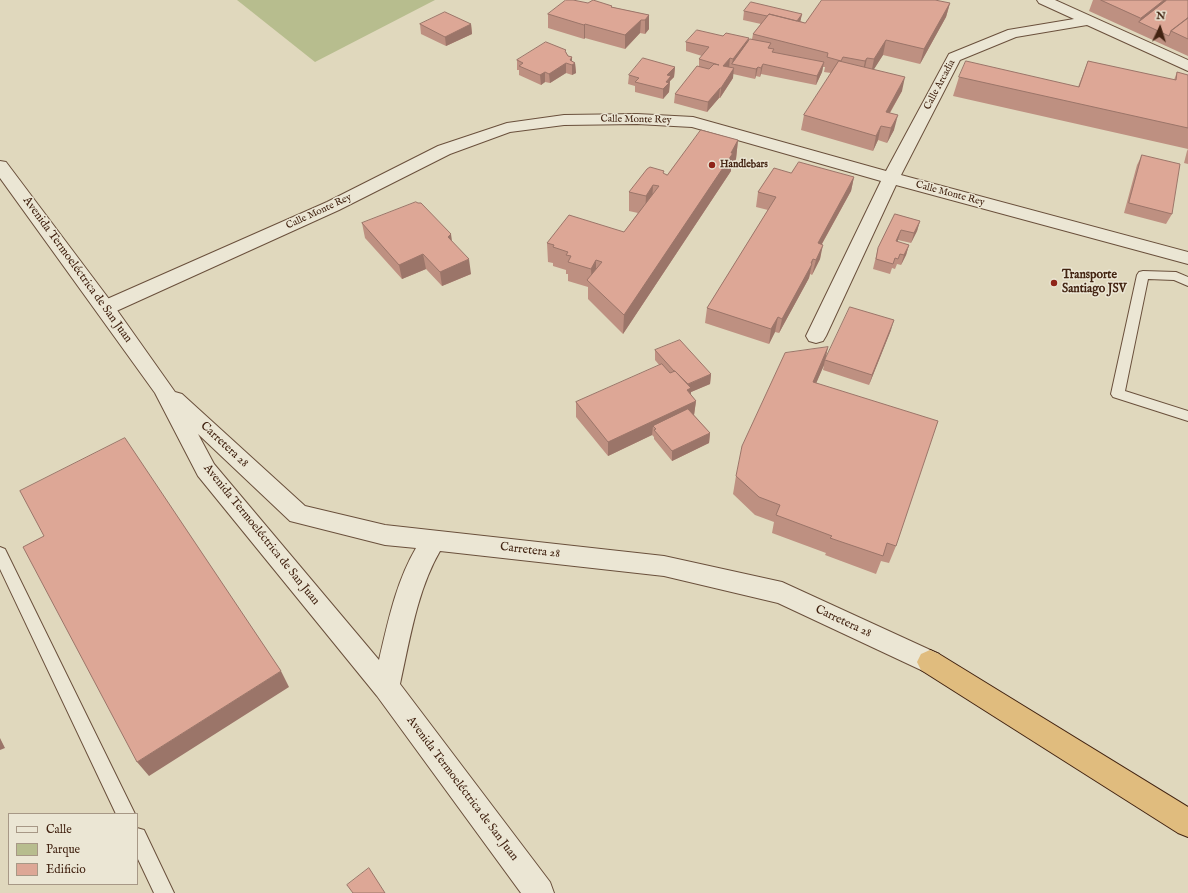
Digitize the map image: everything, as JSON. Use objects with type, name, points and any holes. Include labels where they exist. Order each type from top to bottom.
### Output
[{"type":"highway","points":[[930,662],[1188,823]]},
{"type":"street","points":[[1044,0],[1188,66]]},
{"type":"street","name":"Calle Arcadia","points":[[816,336],[891,178],[954,57],[1013,33],[1087,21]]},
{"type":"street","name":"Calle Monte Rey","points":[[105,308],[333,206],[444,150],[507,128],[572,120],[637,119],[693,122],[891,178],[1184,257]]},
{"type":"street","name":"Avenida Termoeléctrica de San Juan","points":[[0,166],[163,389],[206,470],[386,687],[539,893]]},
{"type":"street","name":"Carretera 28","points":[[163,389],[298,514],[386,535],[664,566],[782,593],[930,662]]},
{"type":"street","points":[[386,687],[407,599],[418,567],[434,540]]},
{"type":"lane","points":[[1176,276],[1184,257]]},
{"type":"lane","points":[[1188,282],[1176,276],[1143,275],[1118,394],[1188,416]]},
{"type":"lane","points":[[0,553],[126,813]]},
{"type":"lane","points":[[138,839],[164,893]]},
{"type":"green space","points":[[237,0],[435,0],[315,62]]},
{"type":"building","points":[[566,0],[588,3],[593,0],[612,6],[611,7],[649,15],[645,20],[641,20],[625,35],[548,14]]},
{"type":"building","points":[[822,0],[935,0],[950,3],[924,49],[886,40],[874,59],[867,58],[865,61],[843,57],[841,61],[827,57],[828,53],[753,34],[769,14],[805,23]]},
{"type":"building","points":[[1101,0],[1164,0],[1141,18]]},
{"type":"building","points":[[1167,0],[1188,0],[1188,18],[1171,31],[1169,36],[1139,22]]},
{"type":"building","points":[[751,2],[802,14],[797,21],[769,14],[767,16],[744,11]]},
{"type":"building","points":[[445,12],[471,24],[445,37],[420,24]]},
{"type":"building","points":[[1188,18],[1188,39],[1171,31]]},
{"type":"building","points":[[697,30],[723,36],[726,33],[749,38],[733,59],[730,58],[723,66],[734,68],[721,88],[708,102],[675,94],[697,66],[709,69],[714,64],[719,65],[699,59],[709,47],[686,42]]},
{"type":"building","points":[[750,39],[771,43],[768,48],[774,49],[772,52],[824,62],[817,76],[763,64],[761,68],[758,67],[756,69],[732,64]]},
{"type":"building","points":[[546,42],[566,50],[565,51],[568,56],[572,57],[570,60],[575,63],[572,65],[566,63],[549,74],[545,72],[540,75],[519,66],[523,63],[517,60]]},
{"type":"building","points":[[643,58],[675,67],[667,75],[671,76],[666,82],[669,83],[663,89],[635,82],[639,78],[629,75]]},
{"type":"building","points":[[839,61],[905,77],[886,112],[898,115],[891,128],[881,126],[876,136],[804,115]]},
{"type":"building","points":[[966,61],[1079,87],[1088,61],[1176,80],[1177,72],[1188,75],[1188,128],[959,77]]},
{"type":"building","points":[[701,130],[738,140],[731,153],[733,153],[624,315],[587,280],[602,262],[596,260],[591,269],[568,262],[571,256],[566,255],[568,252],[553,247],[554,245],[547,243],[569,215],[624,232],[659,186],[653,185],[646,196],[629,192],[650,167],[664,171],[663,173],[667,175]]},
{"type":"building","points":[[1142,155],[1180,164],[1172,214],[1129,203]]},
{"type":"building","points":[[799,162],[854,177],[818,243],[823,245],[816,260],[813,259],[812,264],[782,319],[778,317],[771,329],[707,308],[776,197],[758,192],[774,168],[791,173]]},
{"type":"building","points":[[416,202],[421,203],[451,234],[448,237],[469,259],[440,272],[423,254],[399,265],[362,223]]},
{"type":"building","points":[[895,214],[920,221],[914,233],[901,230],[896,241],[909,245],[904,255],[900,254],[898,259],[895,258],[893,264],[876,259],[878,248]]},
{"type":"building","points":[[850,307],[894,320],[872,375],[825,360]]},
{"type":"building","points":[[680,340],[711,374],[688,384],[655,350]]},
{"type":"building","points":[[828,347],[813,382],[938,421],[896,546],[887,543],[883,556],[830,538],[832,536],[776,515],[780,505],[759,497],[736,476],[742,446],[785,353]]},
{"type":"building","points":[[662,364],[670,373],[675,371],[691,388],[687,390],[696,401],[608,442],[576,402]]},
{"type":"building","points":[[688,409],[710,433],[672,451],[654,430],[656,429],[653,426]]},
{"type":"building","points":[[125,438],[281,671],[137,762],[23,547],[44,536],[20,491]]},
{"type":"building","points":[[369,868],[385,893],[353,893],[347,885]]},
{"type":"place","name":"Handlebars","points":[[712,165]]},
{"type":"place","name":"Transporte Santiago JSV","points":[[1054,283]]}]
